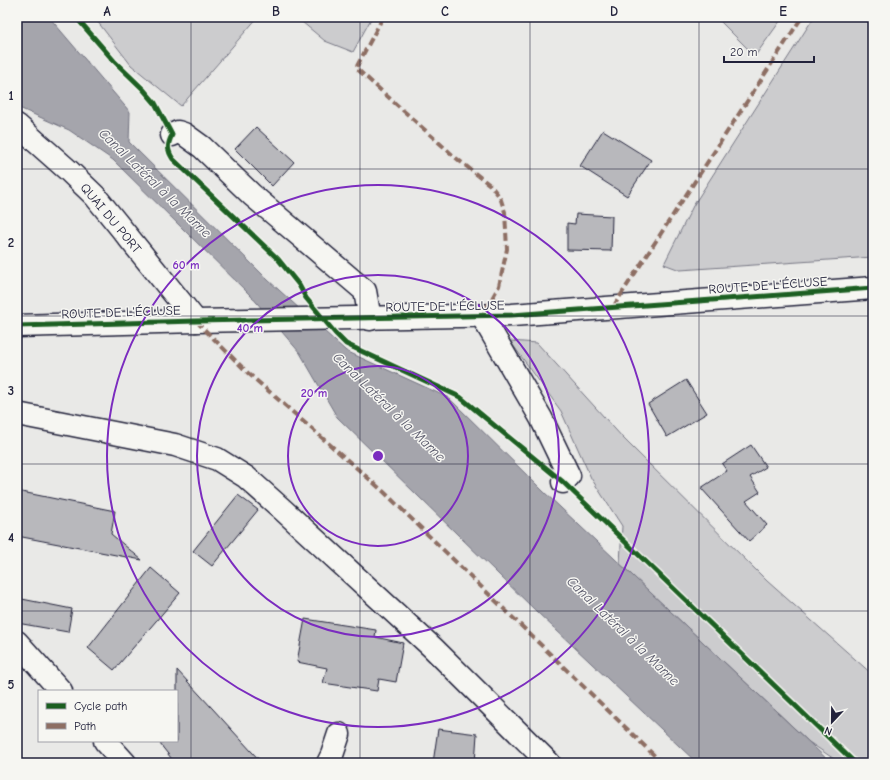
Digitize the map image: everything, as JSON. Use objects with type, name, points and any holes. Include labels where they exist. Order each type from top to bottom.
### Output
[{"type":"street","name":"QUAI DU PORT","points":[[17,125],[69,170],[95,196],[196,321]]},
{"type":"street","points":[[172,136],[178,132],[184,134],[202,147],[252,195],[365,291],[370,319]]},
{"type":"street","name":"ROUTE DE L'ÉCLUSE","points":[[17,326],[512,315],[873,288]]},
{"type":"street","points":[[482,316],[542,418],[569,476],[563,482]]},
{"type":"street","points":[[17,414],[175,445],[217,458],[246,477],[433,648],[549,763]]},
{"type":"street","points":[[17,642],[60,690]]},
{"type":"street","points":[[328,763],[339,734]]},
{"type":"street","points":[[106,742],[125,763]]},
{"type":"shaded area","points":[[94,17],[258,17],[181,106],[131,65]]},
{"type":"shaded area","points":[[296,17],[372,17],[353,52],[325,41]]},
{"type":"shaded area","points":[[716,17],[783,17],[755,56]]},
{"type":"shaded area","points":[[814,17],[873,17],[873,257],[680,270],[664,264],[693,206]]},
{"type":"shaded area","points":[[510,341],[537,343],[624,439],[767,581],[873,675],[873,763],[840,763],[809,742],[620,564],[622,526],[591,478],[561,411]]},
{"type":"water","name":"Canal Latéral à la Marne","points":[[17,17],[49,17],[130,112],[129,142],[268,280],[346,351],[449,398],[543,491],[831,763],[697,763],[537,612],[337,417],[300,353],[251,296],[113,160],[69,130],[17,107]]},
{"type":"building","points":[[256,127],[294,162],[272,186],[235,149]]},
{"type":"building","points":[[603,130],[651,160],[627,196],[580,166]]},
{"type":"building","points":[[576,214],[612,216],[611,251],[567,250],[567,223],[575,224]]},
{"type":"building","points":[[686,380],[707,413],[667,437],[648,404]]},
{"type":"building","points":[[751,445],[766,467],[750,477],[760,492],[746,501],[767,525],[749,541],[701,488],[727,471],[722,464]]},
{"type":"building","points":[[17,491],[115,511],[111,534],[142,560],[17,536]]},
{"type":"building","points":[[238,495],[258,510],[212,566],[193,551]]},
{"type":"building","points":[[151,568],[180,593],[114,670],[88,648]]},
{"type":"building","points":[[17,598],[72,609],[68,632],[17,623]]},
{"type":"building","points":[[305,619],[376,630],[375,637],[403,643],[396,682],[379,679],[377,691],[323,683],[327,668],[297,662]]},
{"type":"building","points":[[177,670],[262,763],[175,763],[160,744],[163,742],[178,742]]},
{"type":"building","points":[[438,729],[477,734],[475,763],[433,763]]},
{"type":"marked path","points":[[383,17],[356,68],[456,158],[490,185],[500,197],[505,212],[507,249],[499,286],[482,316]]},
{"type":"marked path","points":[[613,307],[802,17]]},
{"type":"marked path","points":[[196,321],[248,373],[384,492],[662,763]]},
{"type":"cycle path","points":[[76,17],[114,61],[155,103],[172,135],[168,147],[173,159],[278,259],[299,285],[306,298],[346,344],[460,397],[563,482],[855,763]]},
{"type":"cycle path","points":[[17,326],[512,315],[873,288]]}]
